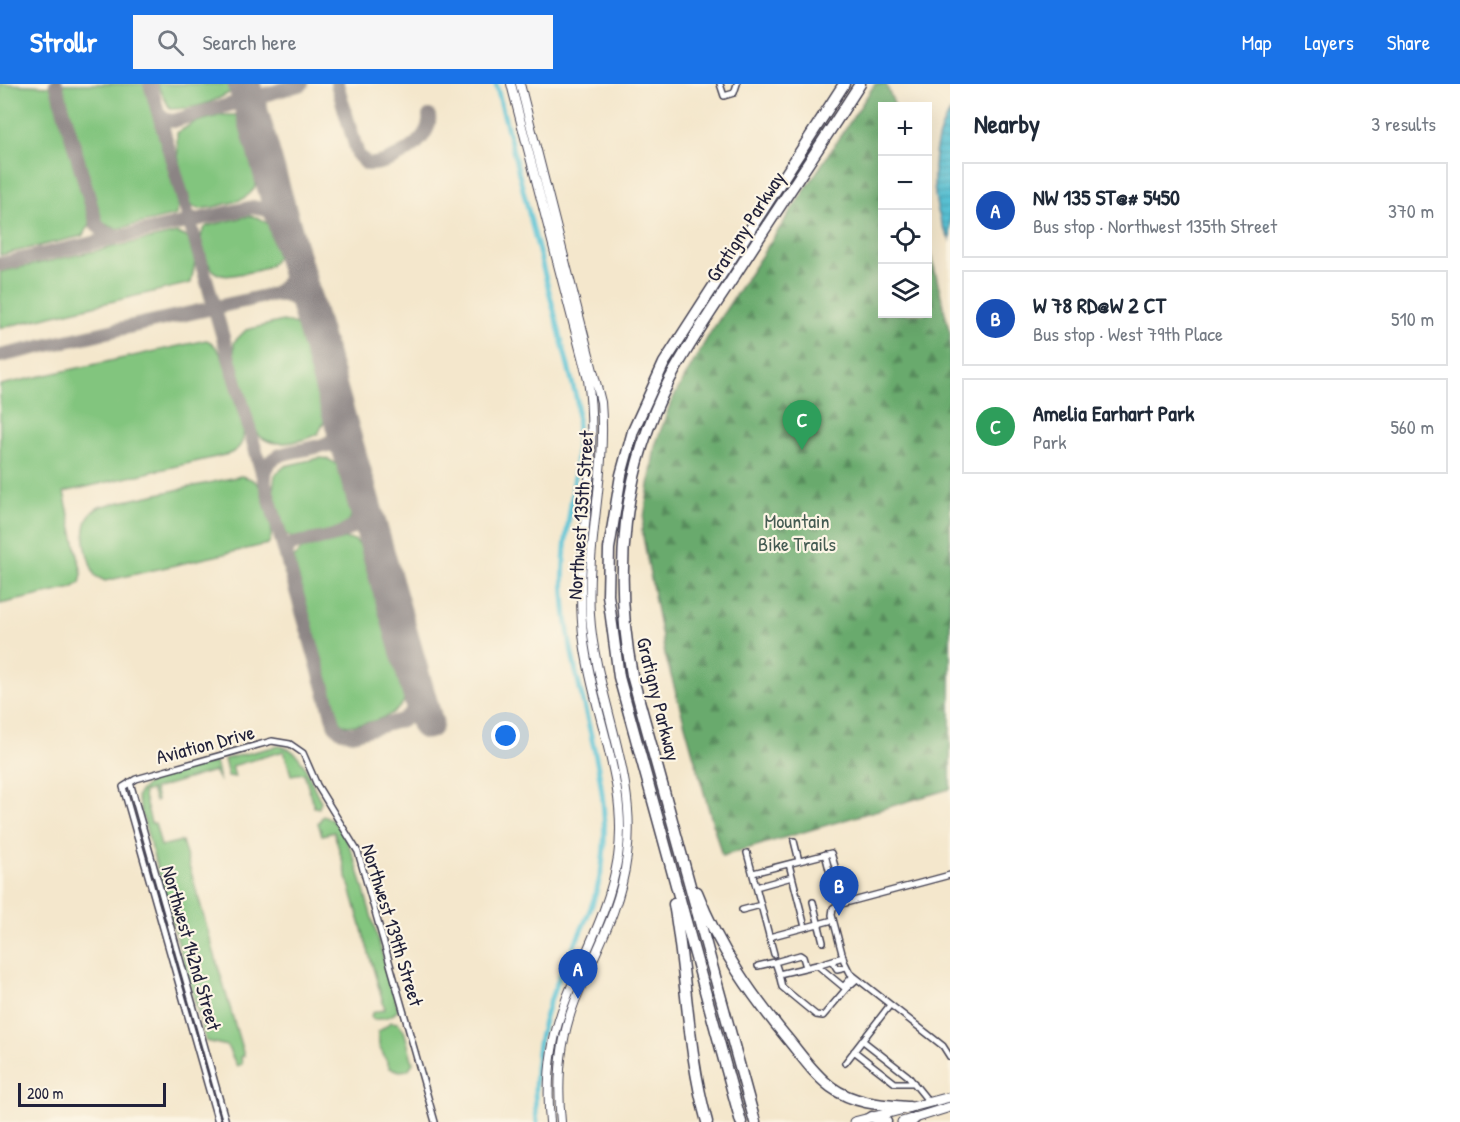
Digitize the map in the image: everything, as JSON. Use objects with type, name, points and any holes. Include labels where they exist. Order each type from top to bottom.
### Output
[{"type":"highway","name":"Gratigny Parkway","points":[[741,1122],[667,859],[619,677],[611,635],[608,595],[609,549],[621,475],[633,431],[664,363],[844,84]]},
{"type":"highway","name":"Gratigny Parkway","points":[[757,1122],[632,675],[624,632],[621,581],[629,494],[654,414],[670,378],[860,84]]},
{"type":"highway","points":[[677,836],[705,913],[737,973],[816,1073],[832,1088],[865,1103],[909,1107]]},
{"type":"highway","points":[[667,859],[686,977],[697,1085],[707,1122]]},
{"type":"highway","points":[[872,1117],[886,1122]]},
{"type":"main road","name":"Northwest 135th Street","points":[[511,84],[588,380],[593,417],[592,462],[580,557],[581,618],[591,683],[616,785],[620,833],[609,901],[560,1017],[548,1084],[550,1122]]},
{"type":"main road","name":"Northwest 135th Street","points":[[520,84],[601,402],[603,437],[589,558],[590,616],[600,681],[624,779],[629,834],[618,903],[569,1020],[559,1078],[561,1122]]},
{"type":"main road","points":[[558,265],[567,263]]},
{"type":"main road","points":[[854,1122],[950,1097]]},
{"type":"main road","points":[[902,1122],[950,1105]]},
{"type":"street","points":[[720,84],[724,96],[734,93],[737,84]]},
{"type":"street","name":"Aviation Drive","points":[[123,787],[130,782],[272,741],[297,747]]},
{"type":"street","name":"Northwest 139th Street","points":[[297,747],[307,759],[316,785],[358,852],[435,1122]]},
{"type":"street","name":"Northwest 142nd Street","points":[[130,782],[226,1122]]},
{"type":"street","name":"Northwest 142nd Street","points":[[123,787],[218,1122]]},
{"type":"street","points":[[794,841],[799,861]]},
{"type":"street","points":[[747,853],[774,954]]},
{"type":"street","points":[[825,854],[835,892],[833,920],[846,967],[854,977],[943,1046],[950,1057]]},
{"type":"street","points":[[753,873],[825,854],[834,855],[846,903]]},
{"type":"street","points":[[789,864],[805,927]]},
{"type":"street","points":[[835,907],[950,875]]},
{"type":"street","points":[[756,887],[792,878]]},
{"type":"street","points":[[835,892],[843,890]]},
{"type":"street","points":[[813,902],[823,942]]},
{"type":"street","points":[[742,910],[761,905]]},
{"type":"street","points":[[769,937],[833,920]]},
{"type":"street","points":[[758,966],[801,955],[806,967]]},
{"type":"street","points":[[779,974],[843,957]]},
{"type":"street","points":[[832,961],[837,969],[846,967]]},
{"type":"street","points":[[775,962],[782,987],[818,1016],[826,1014],[854,977]]},
{"type":"street","points":[[817,965],[846,989]]},
{"type":"street","points":[[844,1063],[890,1005]]},
{"type":"street","points":[[862,1040],[914,1083],[928,1102]]},
{"type":"street","points":[[854,1051],[895,1083],[914,1083]]},
{"type":"green space","points":[[0,84],[51,86],[89,217],[90,225],[82,236],[0,255]]},
{"type":"green space","points":[[62,84],[145,84],[179,202],[176,215],[117,229],[102,223]]},
{"type":"green space","points":[[157,84],[232,84],[234,90],[204,104],[170,109]]},
{"type":"green space","name":"Mountain Bike Trails","points":[[875,84],[886,84],[893,102],[878,102],[878,318],[932,318],[932,258],[950,334],[950,789],[722,856],[665,654],[642,531],[655,446],[671,402],[709,335]]},
{"type":"green space","points":[[222,115],[240,115],[255,157],[257,181],[253,190],[244,198],[198,209],[192,206],[182,179],[177,133],[193,123]]},
{"type":"green space","points":[[249,216],[258,218],[272,228],[279,245],[274,261],[267,267],[256,271],[230,276],[216,273],[202,250],[203,230],[207,226]]},
{"type":"green space","points":[[177,233],[188,238],[195,262],[191,283],[0,328],[0,272]]},
{"type":"green space","points":[[283,321],[296,325],[303,332],[327,416],[318,434],[294,442],[276,443],[261,437],[256,431],[234,356],[234,342],[246,330]]},
{"type":"green space","points":[[206,340],[213,344],[220,353],[230,378],[243,428],[243,440],[239,447],[229,454],[64,492],[82,574],[80,583],[72,588],[0,604],[0,385]]},
{"type":"green space","points":[[319,458],[337,465],[344,474],[352,495],[351,516],[347,523],[328,532],[292,538],[286,534],[273,490],[275,475],[285,466]]},
{"type":"green space","points":[[241,476],[256,482],[264,496],[271,523],[268,544],[105,581],[95,576],[88,558],[85,537],[85,527],[93,511],[102,506]]},
{"type":"green space","points":[[344,539],[355,540],[367,553],[406,693],[404,701],[392,713],[374,721],[347,726],[341,723],[338,715],[293,558],[303,548]]},
{"type":"green space","points":[[278,746],[287,748],[300,759],[321,801],[319,808],[314,807],[304,773],[291,775],[284,751],[232,766],[235,777],[228,776],[224,759]]},
{"type":"green space","points":[[215,762],[220,782],[214,771],[154,789],[157,800],[155,801],[151,790],[143,792],[151,823],[155,823],[161,846],[182,841],[244,1056],[241,1057],[242,1064],[237,1066],[227,1046],[206,1041],[137,797],[141,790],[159,778]]},
{"type":"green space","points":[[323,816],[329,818],[340,829],[357,866],[398,1009],[388,1017],[374,1020],[371,1017],[372,1013],[385,1009],[334,832],[322,835],[318,823]]},
{"type":"green space","points":[[391,1022],[398,1023],[404,1030],[413,1063],[408,1070],[400,1071],[390,1068],[379,1046],[378,1032]]},
{"type":"water","points":[[950,112],[950,240],[938,211],[934,176],[938,141]]},
{"type":"waterway","points":[[496,84],[577,401],[576,463],[563,581],[574,661],[602,792],[604,825],[603,858],[597,889],[553,993],[542,1029],[536,1066],[537,1122]]},
{"type":"taxiway","points":[[56,84],[97,225],[105,233],[118,237]]},
{"type":"taxiway","points":[[150,84],[335,726],[342,732],[352,734],[402,720],[422,704]]},
{"type":"taxiway","points":[[158,112],[164,119],[173,121],[302,84]]},
{"type":"taxiway","points":[[337,84],[358,155],[367,164],[387,161],[408,150],[424,134],[429,116]]},
{"type":"taxiway","points":[[0,264],[253,207],[276,212],[283,223]]},
{"type":"taxiway","points":[[0,356],[274,294],[288,281],[292,251]]},
{"type":"taxiway","points":[[271,295],[290,297],[300,303],[311,319]]},
{"type":"taxiway","points":[[265,479],[268,465],[276,457],[329,442],[338,433],[340,419]]},
{"type":"taxiway","points":[[325,445],[340,447],[352,462]]},
{"type":"taxiway","points":[[286,556],[288,548],[293,544],[326,538],[347,530],[361,516],[364,505]]},
{"type":"runway","points":[[244,84],[427,723]]},
{"type":"place","name":"Amelia Earhart Park","points":[[802,450]]},
{"type":"place","name":"W 78 RD@W 2 CT","points":[[839,916]]},
{"type":"place","name":"NW 135 ST@# 5450","points":[[578,999]]}]
